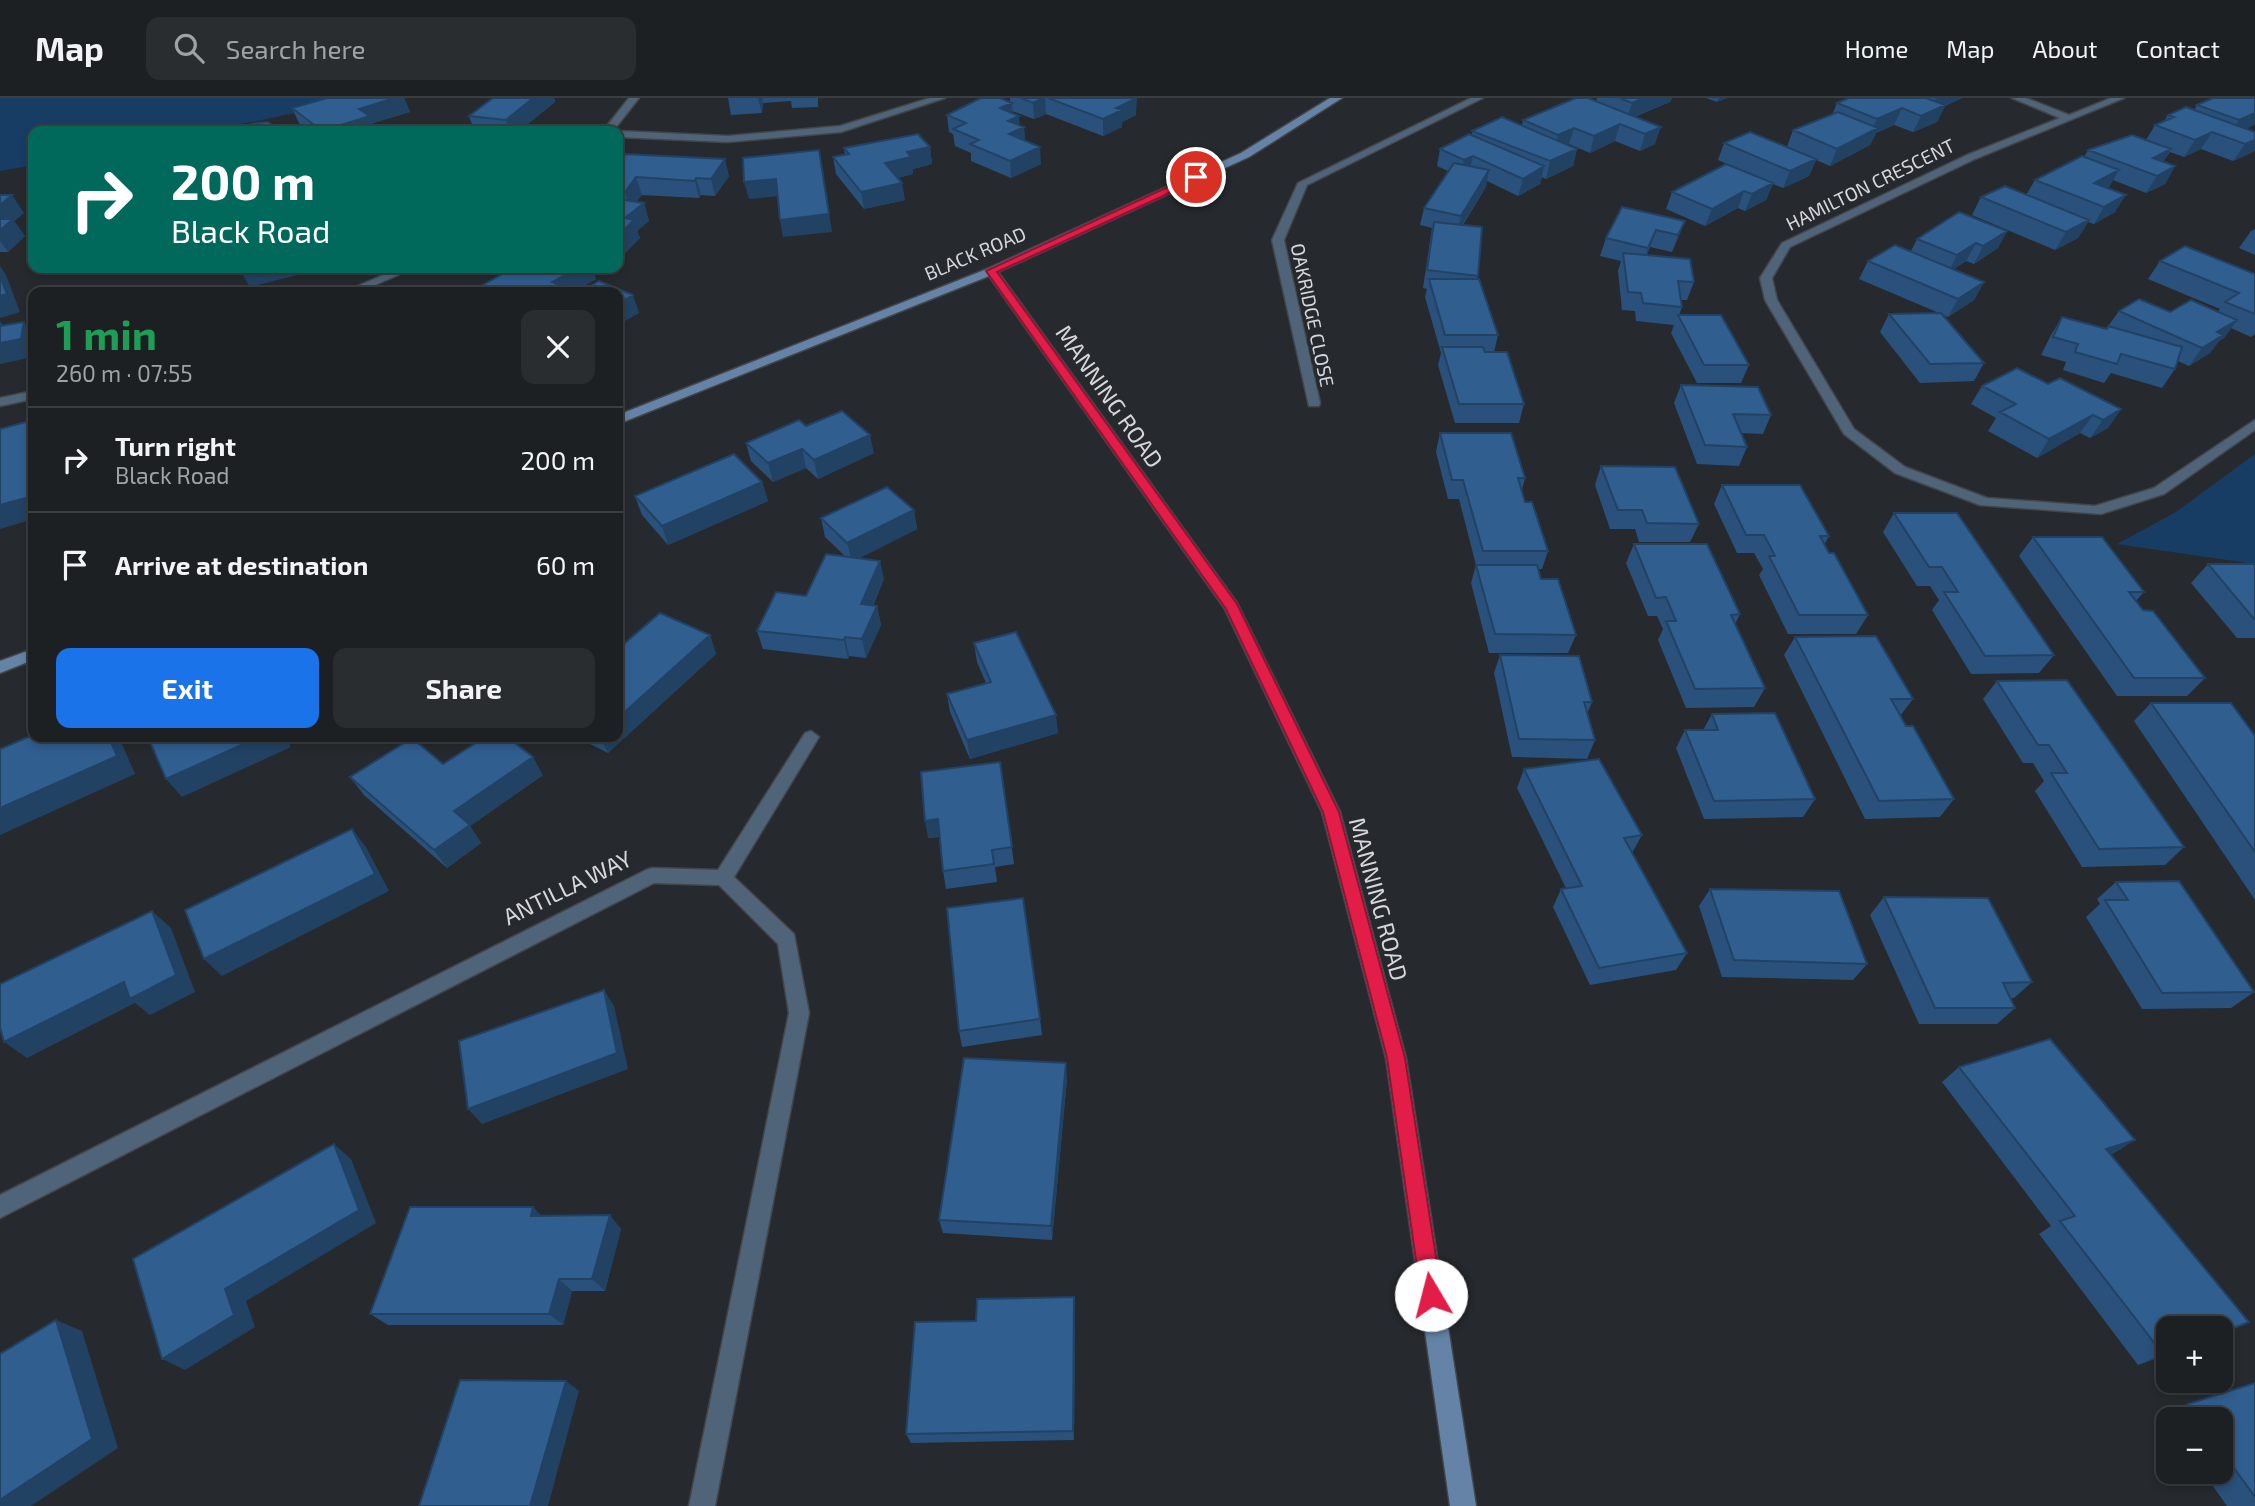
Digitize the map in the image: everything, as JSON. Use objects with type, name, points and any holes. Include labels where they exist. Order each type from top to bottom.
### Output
[{"type":"street","points":[[612,126],[634,98]]},
{"type":"street","points":[[623,134],[728,139],[841,129],[940,98]]},
{"type":"street","name":"BLACK ROAD","points":[[623,418],[991,271],[1245,155],[1337,98]]},
{"type":"street","name":"OAKRIDGE CLOSE","points":[[1314,403],[1278,240],[1303,183],[1478,98]]},
{"type":"street","points":[[2017,98],[2069,118]]},
{"type":"street","name":"HAMILTON CRESCENT","points":[[2119,98],[1970,157],[1786,246],[1766,278],[1771,300],[1849,430],[1900,470],[1985,502],[2096,511],[2159,491],[2255,424]]},
{"type":"street","name":"MANNING ROAD","points":[[991,271],[1232,607],[1331,812],[1396,1058],[1463,1506]]},
{"type":"street","points":[[362,287],[396,273]]},
{"type":"street","points":[[0,402],[28,396]]},
{"type":"street","points":[[0,667],[28,656]]},
{"type":"street","points":[[702,1506],[799,1013],[787,940],[723,878],[811,737]]},
{"type":"street","name":"ANTILLA WAY","points":[[0,1207],[498,951],[652,875],[723,878]]},
{"type":"shaded area","points":[[0,98],[367,98],[232,126],[28,126],[28,166],[0,171]]},
{"type":"shaded area","points":[[2255,454],[2255,564],[2117,544],[2176,512]]},
{"type":"building","points":[[327,98],[394,98],[359,109],[370,116],[338,126],[315,126],[292,108]]},
{"type":"building","points":[[493,98],[533,98],[506,120],[469,116]]},
{"type":"building","points":[[981,98],[1000,98],[1012,103],[1000,108],[1019,116],[1008,121],[1024,127],[1009,134],[1040,147],[1010,161],[970,144],[979,140],[953,129],[966,123],[947,115]]},
{"type":"building","points":[[1021,98],[1043,98],[1033,103]]},
{"type":"building","points":[[1048,98],[1137,98],[1116,108],[1122,110],[1103,119]]},
{"type":"building","points":[[1576,98],[1588,98],[1661,127],[1645,134],[1620,124],[1594,136],[1574,128],[1558,135],[1523,120]]},
{"type":"building","points":[[1620,98],[1644,98],[1632,103]]},
{"type":"building","points":[[1849,98],[1926,98],[1945,105],[1921,116],[1902,108],[1877,119],[1837,103]]},
{"type":"building","points":[[2213,98],[2255,98],[2255,113],[2239,120],[2197,105]]},
{"type":"building","points":[[2186,107],[2255,132],[2255,140],[2245,144],[2212,132],[2195,140],[2155,125],[2174,117],[2168,115]]},
{"type":"building","points":[[1838,112],[1878,128],[1837,149],[1793,130]]},
{"type":"building","points":[[1502,117],[1577,149],[1550,161],[1472,131]]},
{"type":"building","points":[[268,122],[274,126],[245,126]]},
{"type":"building","points":[[1750,132],[1816,159],[1790,171],[1724,143]]},
{"type":"building","points":[[918,134],[930,147],[907,152],[911,157],[885,163],[902,183],[861,192],[833,157],[849,154],[844,148]]},
{"type":"building","points":[[1469,134],[1544,166],[1523,179],[1473,156],[1464,160],[1440,149]]},
{"type":"building","points":[[2132,135],[2171,149],[2153,158],[2175,166],[2157,176],[2088,150]]},
{"type":"building","points":[[819,150],[829,214],[780,220],[776,179],[744,182],[743,158]]},
{"type":"building","points":[[623,154],[725,159],[711,179],[696,178],[695,181],[636,177],[625,192]]},
{"type":"building","points":[[2082,156],[2119,170],[2094,183],[2126,195],[2104,207],[2035,180]]},
{"type":"building","points":[[1454,163],[1489,170],[1461,216],[1424,208]]},
{"type":"building","points":[[1726,164],[1773,183],[1752,194],[1744,191],[1712,209],[1672,192]]},
{"type":"building","points":[[2005,186],[2089,220],[2066,232],[1981,197]]},
{"type":"building","points":[[0,195],[12,195],[0,205]]},
{"type":"building","points":[[623,200],[644,203],[625,218],[634,220],[623,231]]},
{"type":"building","points":[[1622,207],[1685,221],[1678,235],[1656,230],[1648,248],[1606,238]]},
{"type":"building","points":[[1959,212],[2007,231],[1983,246],[1976,243],[1957,255],[1917,239]]},
{"type":"building","points":[[0,219],[13,219],[0,230]]},
{"type":"building","points":[[1434,222],[1482,227],[1478,276],[1427,270]]},
{"type":"building","points":[[1895,245],[1984,282],[1958,299],[1868,261]]},
{"type":"building","points":[[2185,246],[2255,274],[2255,314],[2225,302],[2239,293],[2160,261]]},
{"type":"building","points":[[1623,253],[1690,259],[1694,282],[1678,281],[1682,307],[1643,303],[1641,293],[1628,292]]},
{"type":"building","points":[[504,273],[569,273],[552,282],[564,287],[481,286]]},
{"type":"building","points":[[0,276],[7,294],[0,296]]},
{"type":"building","points":[[1429,279],[1479,279],[1498,335],[1445,335]]},
{"type":"building","points":[[599,281],[614,287],[589,287]]},
{"type":"building","points":[[623,291],[633,295],[623,301]]},
{"type":"building","points":[[2139,299],[2170,312],[2191,300],[2237,320],[2217,332],[2223,335],[2202,348],[2119,311]]},
{"type":"building","points":[[1941,313],[1984,363],[1930,364],[1889,314]]},
{"type":"building","points":[[1678,315],[1721,315],[1749,365],[1704,365]]},
{"type":"building","points":[[2062,317],[2107,329],[2108,326],[2182,347],[2175,369],[2121,354],[2117,364],[2075,352],[2078,344],[2053,337]]},
{"type":"building","points":[[24,322],[21,339],[0,343],[0,326]]},
{"type":"building","points":[[1442,347],[1483,347],[1485,352],[1507,352],[1524,404],[1459,404]]},
{"type":"building","points":[[2017,368],[2048,384],[2060,378],[2121,409],[2103,420],[2093,415],[2049,439],[2000,412],[2016,404],[1982,386]]},
{"type":"building","points":[[1681,385],[1758,387],[1771,415],[1733,414],[1747,447],[1705,445]]},
{"type":"building","points":[[842,411],[870,435],[814,460],[802,449],[768,463],[746,443],[799,420],[806,426]]},
{"type":"building","points":[[28,421],[28,497],[0,505],[0,429]]},
{"type":"building","points":[[1440,433],[1511,433],[1525,478],[1518,478],[1525,502],[1532,502],[1548,551],[1483,551],[1463,480],[1452,480]]},
{"type":"building","points":[[734,454],[762,482],[662,526],[635,496]]},
{"type":"building","points":[[1601,466],[1675,467],[1699,524],[1647,523],[1642,510],[1618,510]]},
{"type":"building","points":[[1722,485],[1800,485],[1829,536],[1820,536],[1829,553],[1834,553],[1868,615],[1799,615],[1769,556],[1775,556],[1764,535],[1746,535]]},
{"type":"building","points":[[887,487],[914,510],[847,543],[821,518]]},
{"type":"building","points":[[1894,513],[1957,513],[2054,655],[1985,656],[1944,592],[1958,592],[1942,567],[1929,567]]},
{"type":"building","points":[[2033,537],[2102,537],[2144,592],[2129,592],[2143,610],[2153,611],[2205,678],[2134,678]]},
{"type":"building","points":[[1634,544],[1707,544],[1740,614],[1731,615],[1765,688],[1695,689],[1666,621],[1676,621],[1666,597],[1656,598]]},
{"type":"building","points":[[826,554],[880,561],[861,604],[877,606],[862,639],[845,637],[844,640],[757,631],[776,592],[806,596]]},
{"type":"building","points":[[2208,564],[2255,564],[2255,619],[2254,619]]},
{"type":"building","points":[[1476,565],[1537,565],[1541,579],[1558,579],[1576,635],[1495,634]]},
{"type":"building","points":[[660,613],[710,635],[623,713],[623,645]]},
{"type":"building","points":[[1016,632],[1056,715],[967,740],[947,694],[991,682],[974,643]]},
{"type":"building","points":[[1876,636],[1913,699],[1891,699],[1906,726],[1913,726],[1954,799],[1879,801],[1795,637]]},
{"type":"building","points":[[1500,655],[1579,656],[1592,702],[1584,702],[1595,740],[1519,739]]},
{"type":"building","points":[[2067,680],[2184,847],[2099,849],[2051,773],[2067,773],[2049,745],[2038,745],[1997,681]]},
{"type":"building","points":[[2151,703],[2231,703],[2255,736],[2255,852]]},
{"type":"building","points":[[1775,713],[1815,799],[1714,801],[1685,730],[1718,730],[1712,714]]},
{"type":"building","points":[[28,737],[28,742],[111,742],[117,756],[0,808],[0,749]]},
{"type":"building","points":[[150,742],[248,742],[166,779]]},
{"type":"building","points":[[406,742],[417,742],[443,764],[477,742],[514,742],[533,757],[454,811],[470,825],[434,850],[350,777]]},
{"type":"building","points":[[1599,759],[1642,835],[1624,838],[1687,953],[1599,968],[1561,889],[1582,886],[1524,769]]},
{"type":"building","points":[[1000,762],[1012,847],[992,850],[994,864],[943,871],[938,819],[925,821],[921,772]]},
{"type":"building","points":[[352,829],[375,874],[204,959],[185,910]]},
{"type":"building","points":[[2179,881],[2254,992],[2162,993],[2105,900],[2128,900],[2116,882]]},
{"type":"building","points":[[1710,889],[1839,891],[1867,964],[1734,960]]},
{"type":"building","points":[[1884,897],[1988,898],[2032,982],[2003,983],[2015,1008],[1935,1008]]},
{"type":"building","points":[[1023,898],[1040,1019],[959,1031],[947,908]]},
{"type":"building","points":[[152,911],[176,975],[130,999],[124,982],[4,1042],[0,1027],[0,984]]},
{"type":"building","points":[[604,990],[617,1053],[468,1109],[459,1041]]},
{"type":"building","points":[[2050,1039],[2135,1140],[2106,1149],[2249,1322],[2233,1328],[2233,1316],[2156,1316],[2156,1345],[2060,1221],[2075,1216],[1959,1067]]},
{"type":"building","points":[[964,1058],[1066,1063],[1051,1226],[939,1220]]},
{"type":"building","points":[[334,1144],[359,1210],[225,1289],[234,1315],[162,1359],[133,1259]]},
{"type":"building","points":[[410,1207],[533,1207],[531,1216],[610,1215],[592,1279],[559,1279],[549,1314],[370,1314]]},
{"type":"building","points":[[1074,1297],[1073,1431],[906,1434],[915,1322],[976,1321],[977,1299]]},
{"type":"building","points":[[56,1320],[92,1439],[0,1500],[0,1354]]},
{"type":"building","points":[[460,1380],[566,1381],[530,1506],[419,1506]]},
{"type":"building","points":[[2255,1383],[2255,1497],[2233,1467],[2233,1407],[2190,1407],[2188,1404],[2223,1393],[2233,1393],[2233,1390]]},
{"type":"route","points":[[1196,177],[991,271],[1232,607],[1331,812],[1396,1058],[1431,1295]]}]
